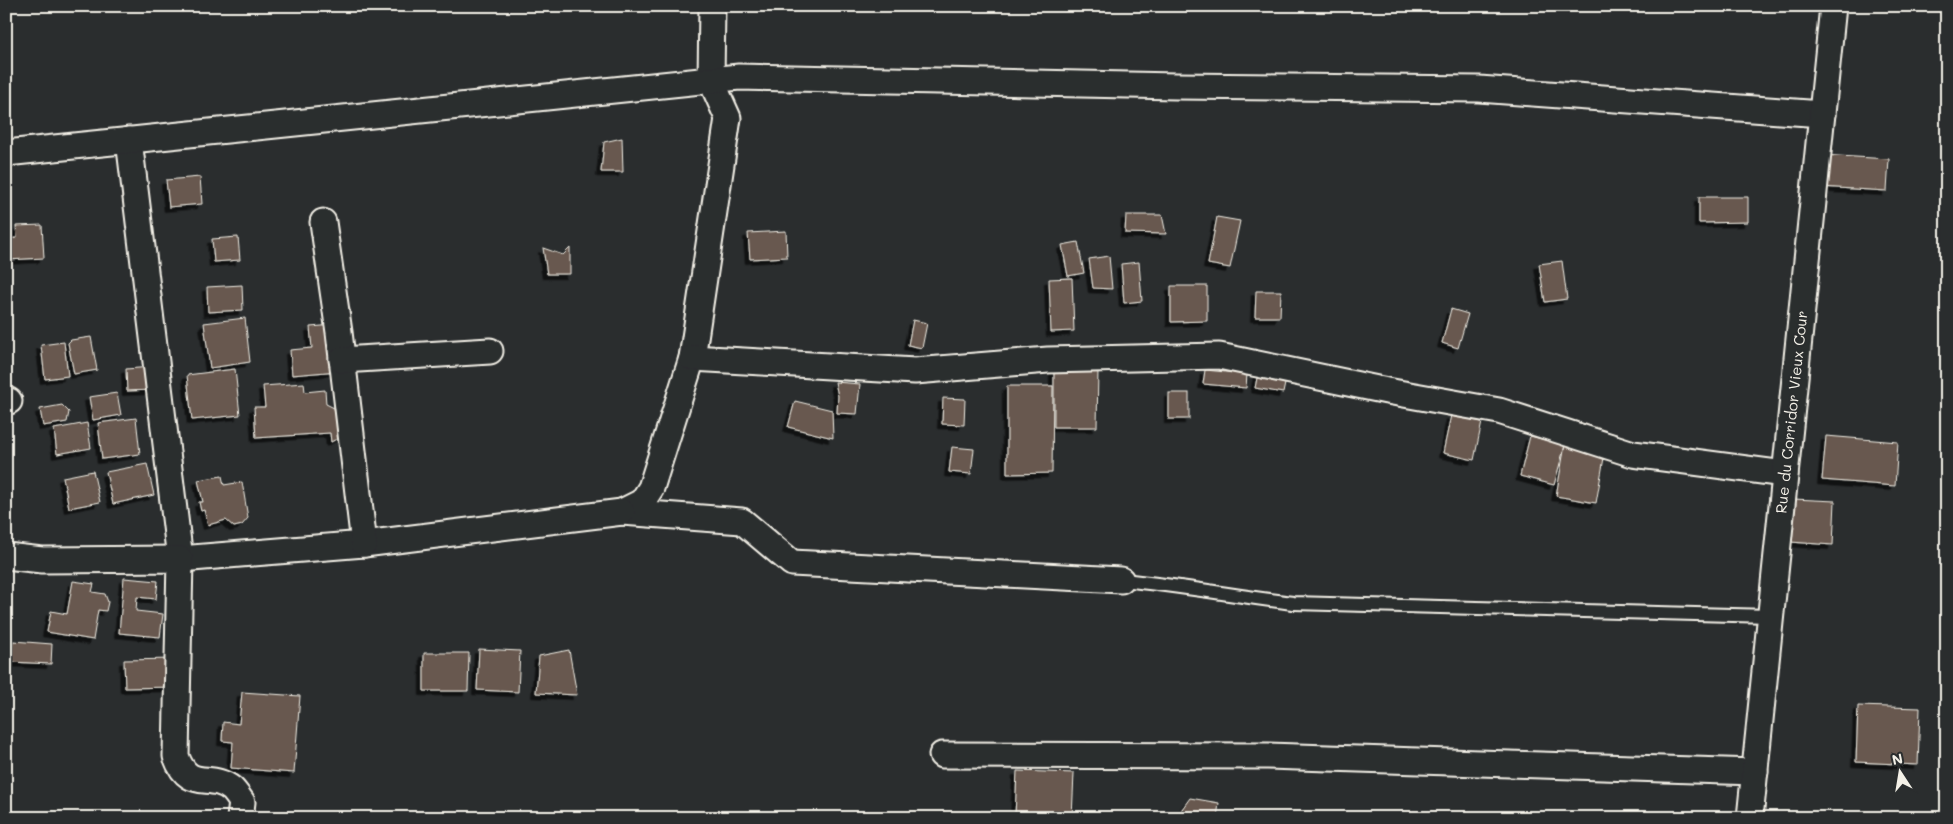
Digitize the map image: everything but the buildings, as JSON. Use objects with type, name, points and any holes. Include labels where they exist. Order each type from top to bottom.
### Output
[{"type":"street","points":[[622,512],[642,502],[651,488],[692,358],[728,118],[710,80],[712,6]]},
{"type":"street","name":"Rue du Corridor Vieux Cour","points":[[1750,818],[1833,6]]},
{"type":"street","points":[[6,153],[739,77],[1166,86],[1479,89],[1822,114]]},
{"type":"street","points":[[129,140],[180,559],[176,756],[180,768],[188,776],[219,783],[232,789],[242,802],[240,818]]},
{"type":"street","points":[[323,222],[364,544]]},
{"type":"street","points":[[342,360],[490,351]]},
{"type":"street","points":[[692,358],[915,371],[1048,360],[1219,356],[1386,391],[1499,411],[1633,454],[1785,474]]},
{"type":"street","points":[[6,556],[42,560],[180,559],[364,544],[622,512],[742,521],[792,563],[1121,580]]},
{"type":"street","points":[[942,754],[1268,756],[1755,772]]},
{"type":"lane","points":[[1121,580],[1192,587],[1234,596],[1292,603],[1770,616]]}]
